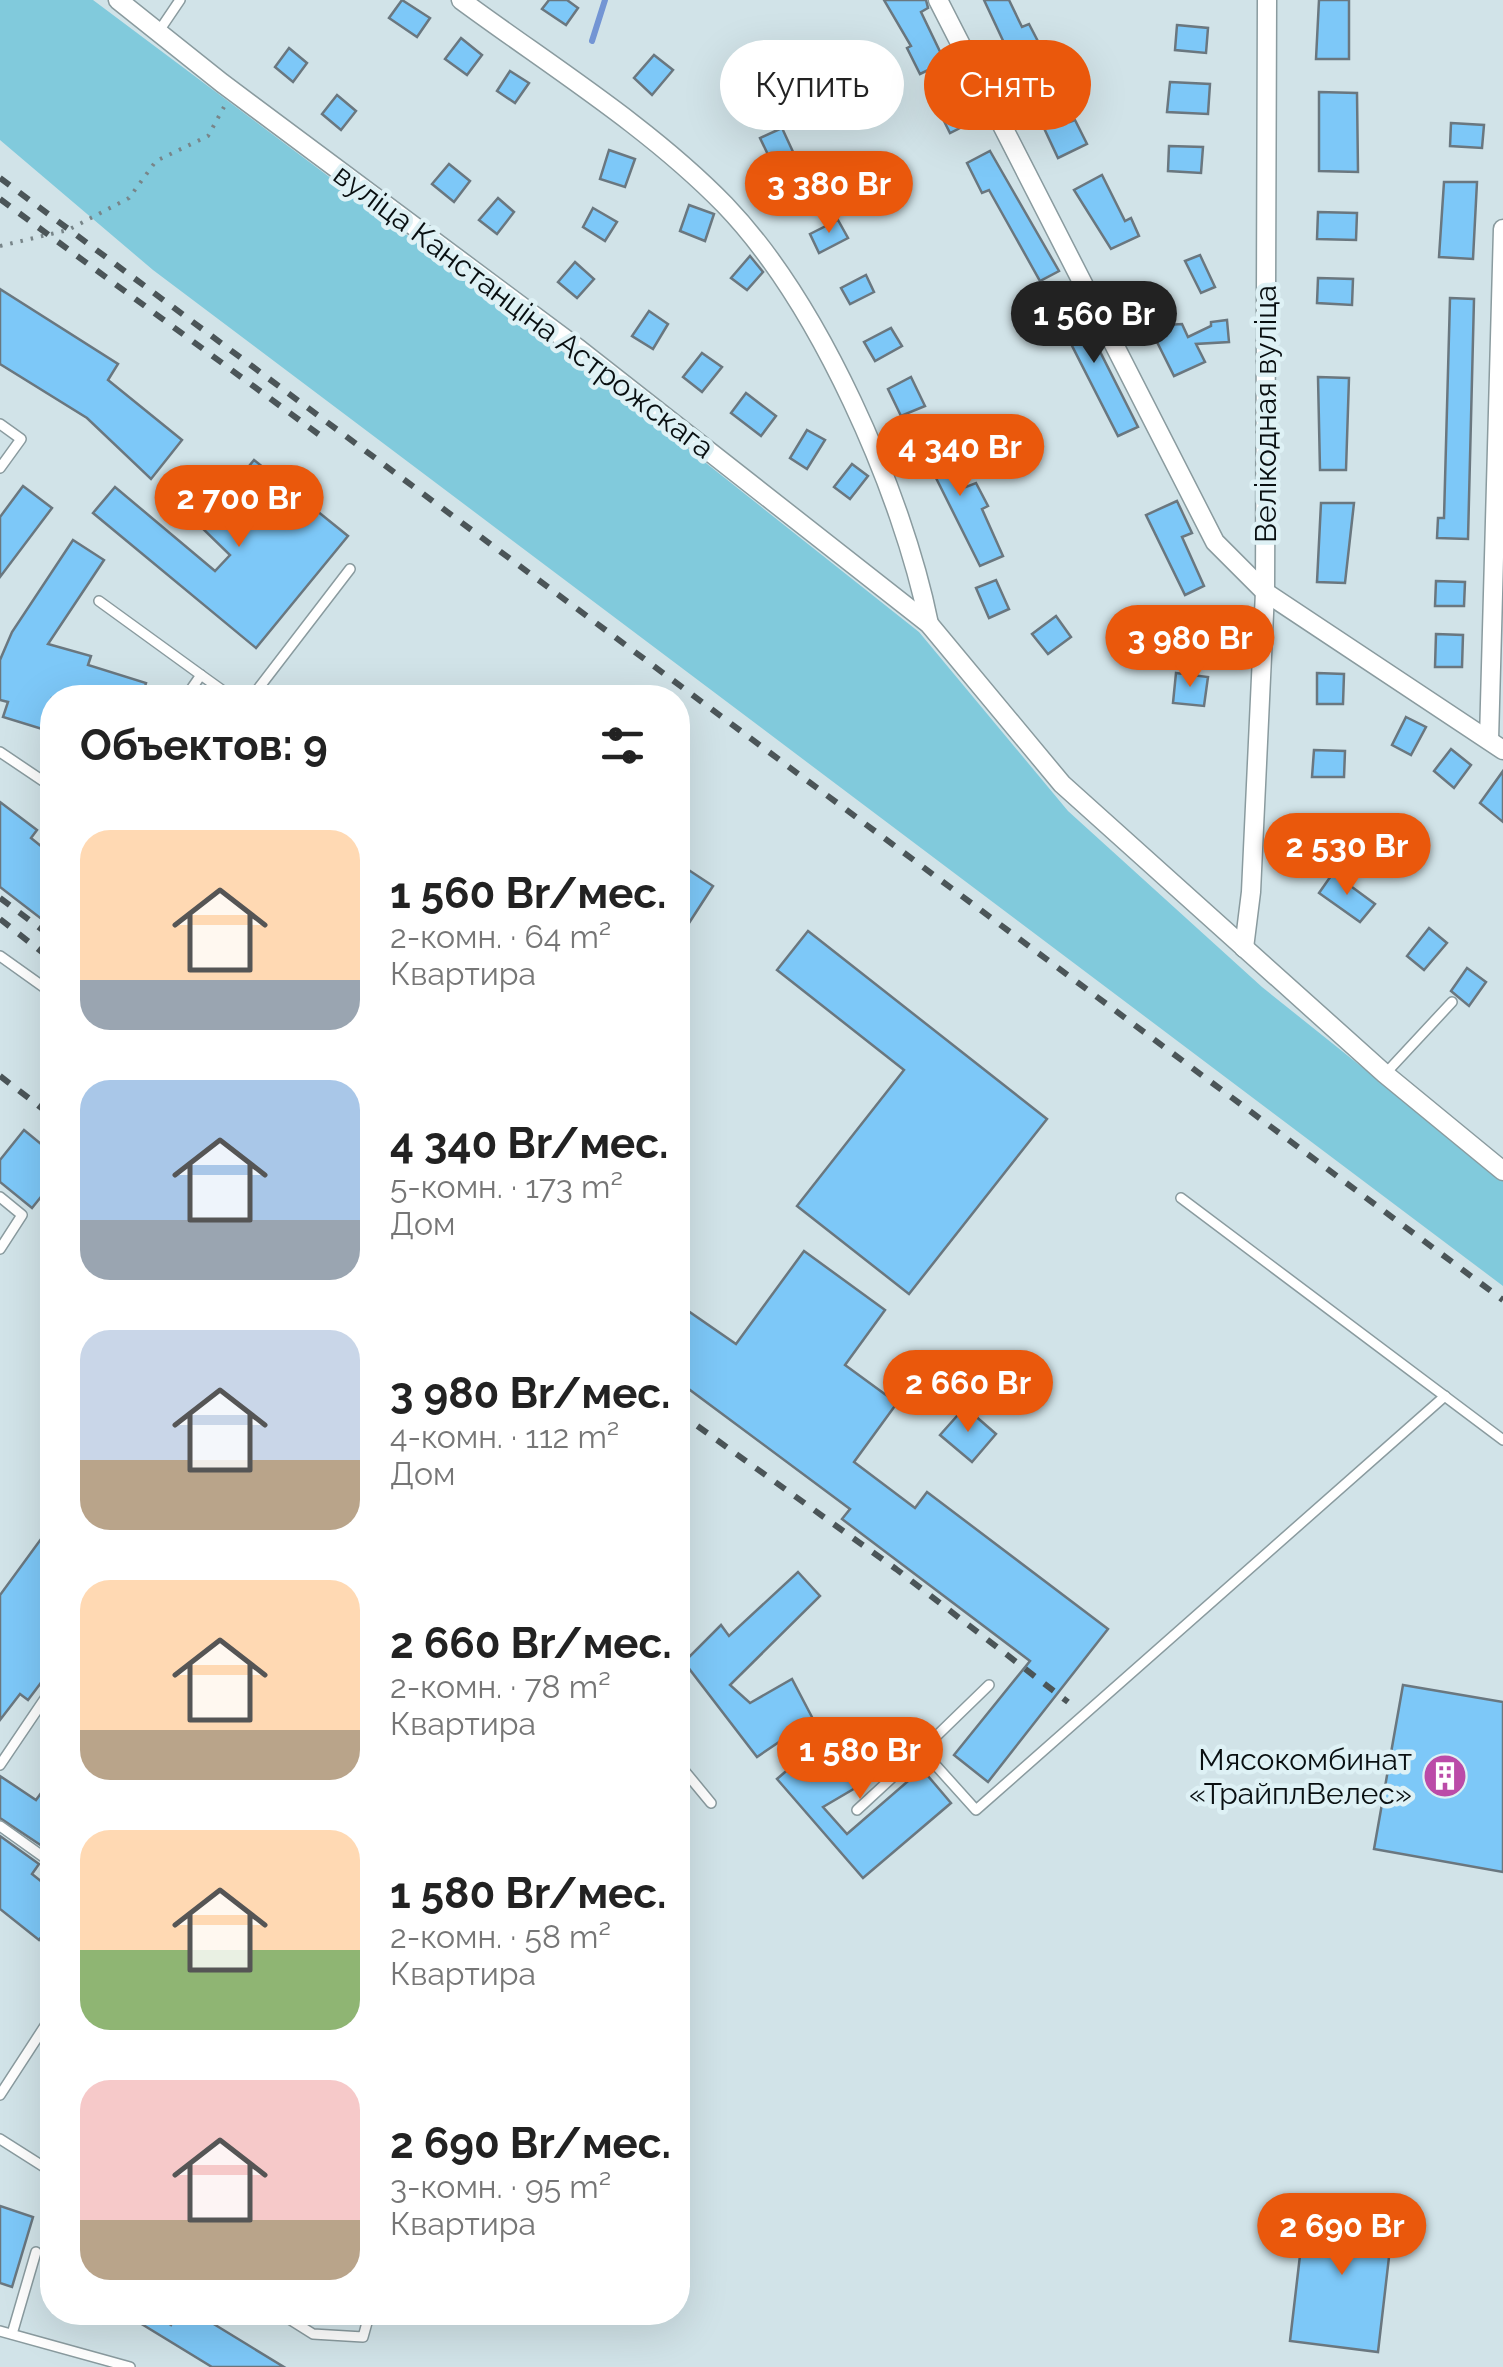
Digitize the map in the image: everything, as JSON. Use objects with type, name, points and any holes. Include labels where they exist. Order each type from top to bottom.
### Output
[{"type":"street","name":"вуліца Канстанціна Астрожскага","points":[[118,0],[222,83],[580,350],[929,624],[1062,784],[1385,1074],[1503,1171]]},
{"type":"street","name":"вуліца Канстанціна Астрожскага","points":[[461,0],[668,154],[726,206],[788,285],[859,420],[916,558],[929,624]]},
{"type":"street","points":[[938,0],[1215,542],[1265,592],[1496,745]]},
{"type":"street","name":"Велікодная вуліца","points":[[1244,948],[1251,892],[1265,592],[1266,0]]},
{"type":"street","points":[[1496,745],[1503,229]]},
{"type":"lane","points":[[159,31],[180,0]]},
{"type":"lane","points":[[0,424],[21,438],[0,468]]},
{"type":"lane","points":[[261,685],[350,569]]},
{"type":"lane","points":[[98,601],[216,685]]},
{"type":"lane","points":[[194,685],[201,674]]},
{"type":"lane","points":[[0,752],[40,779]]},
{"type":"lane","points":[[0,956],[40,984]]},
{"type":"lane","points":[[1385,1074],[1452,1002]]},
{"type":"lane","points":[[0,1198],[22,1215],[0,1249]]},
{"type":"lane","points":[[1181,1198],[1503,1440]]},
{"type":"lane","points":[[922,1750],[976,1810],[1445,1396]]},
{"type":"lane","points":[[857,1810],[989,1686]]},
{"type":"lane","points":[[0,1765],[40,1706]]},
{"type":"lane","points":[[690,1777],[711,1803]]},
{"type":"lane","points":[[0,1826],[40,1854]]},
{"type":"lane","points":[[0,2095],[40,2033]]},
{"type":"lane","points":[[0,2139],[40,2164]]},
{"type":"lane","points":[[12,2334],[36,2252]]},
{"type":"lane","points":[[298,2325],[312,2334],[363,2337],[366,2325]]},
{"type":"lane","points":[[0,2331],[130,2367]]},
{"type":"path","points":[[0,246],[68,230],[128,198],[156,161],[208,136],[228,101],[222,83]]},
{"type":"shaded area","points":[[0,0],[93,0],[615,391],[919,632],[1068,811],[1262,987],[1503,1180],[1503,1286],[153,270],[0,140]]},
{"type":"building","points":[[402,0],[430,18],[417,37],[389,18]]},
{"type":"building","points":[[549,0],[567,0],[578,8],[566,25],[542,9]]},
{"type":"building","points":[[884,0],[926,0],[928,8],[921,12],[934,40],[924,40],[924,72],[920,74],[907,48],[911,46]]},
{"type":"building","points":[[984,0],[1009,0],[1022,27],[1029,24],[1037,40],[1003,40]]},
{"type":"building","points":[[1319,0],[1349,0],[1349,59],[1316,59]]},
{"type":"building","points":[[1177,25],[1208,28],[1206,53],[1175,50]]},
{"type":"building","points":[[461,38],[482,55],[467,75],[445,59]]},
{"type":"building","points":[[289,48],[307,63],[293,82],[275,67]]},
{"type":"building","points":[[654,55],[673,70],[652,95],[634,78]]},
{"type":"building","points":[[510,71],[529,83],[515,103],[497,91]]},
{"type":"building","points":[[1170,82],[1210,84],[1208,114],[1167,112]]},
{"type":"building","points":[[1319,92],[1357,93],[1358,172],[1319,171]]},
{"type":"building","points":[[337,95],[356,111],[341,130],[322,114]]},
{"type":"building","points":[[1451,123],[1484,125],[1482,148],[1450,146]]},
{"type":"building","points":[[783,130],[794,154],[772,163],[760,138]]},
{"type":"building","points":[[1045,130],[1080,130],[1087,144],[1058,158]]},
{"type":"building","points":[[1169,146],[1203,147],[1201,173],[1168,171]]},
{"type":"building","points":[[609,150],[635,159],[625,187],[600,179]]},
{"type":"building","points":[[990,151],[1059,271],[1040,281],[989,190],[982,193],[967,163]]},
{"type":"building","points":[[449,164],[470,181],[454,202],[432,184]]},
{"type":"building","points":[[1102,175],[1125,221],[1131,218],[1139,236],[1111,249],[1074,190]]},
{"type":"building","points":[[815,176],[826,197],[797,209],[787,190]]},
{"type":"building","points":[[1444,182],[1477,182],[1473,259],[1439,257]]},
{"type":"building","points":[[498,198],[514,212],[497,234],[479,220]]},
{"type":"building","points":[[689,205],[714,214],[705,241],[680,231]]},
{"type":"building","points":[[593,208],[617,222],[605,241],[583,227]]},
{"type":"building","points":[[1318,212],[1357,213],[1356,240],[1317,239]]},
{"type":"building","points":[[838,220],[848,238],[819,253],[810,234]]},
{"type":"building","points":[[1200,255],[1215,287],[1201,293],[1185,261]]},
{"type":"building","points":[[750,256],[763,272],[747,290],[731,278]]},
{"type":"building","points":[[575,262],[594,279],[577,298],[558,282]]},
{"type":"building","points":[[866,275],[874,292],[850,304],[841,288]]},
{"type":"building","points":[[1318,278],[1353,279],[1352,305],[1317,303]]},
{"type":"building","points":[[0,289],[118,364],[108,380],[182,440],[151,479],[87,418],[0,364]]},
{"type":"building","points":[[1165,291],[1172,305],[1144,318],[1137,303]]},
{"type":"building","points":[[1450,298],[1474,299],[1468,539],[1437,538],[1438,518],[1444,518]]},
{"type":"building","points":[[1075,302],[1138,427],[1118,436],[1069,340],[1063,343],[1049,315]]},
{"type":"building","points":[[649,311],[668,324],[653,349],[632,336]]},
{"type":"building","points":[[1227,320],[1229,342],[1196,344],[1205,362],[1174,376],[1149,326],[1182,324],[1188,337],[1211,326],[1211,322]]},
{"type":"building","points":[[891,328],[902,346],[875,361],[864,342]]},
{"type":"building","points":[[702,353],[722,367],[702,392],[683,377]]},
{"type":"building","points":[[911,377],[925,406],[901,416],[888,389]]},
{"type":"building","points":[[1318,377],[1349,378],[1346,470],[1320,470]]},
{"type":"building","points":[[746,393],[776,416],[761,436],[731,413]]},
{"type":"building","points":[[807,430],[825,440],[807,469],[790,458]]},
{"type":"building","points":[[944,437],[966,487],[976,483],[988,506],[982,509],[1003,556],[980,566],[934,474],[924,477],[912,451]]},
{"type":"building","points":[[254,460],[348,536],[256,648],[93,513],[115,487],[215,571],[230,555],[200,526]]},
{"type":"building","points":[[852,464],[868,476],[850,499],[834,487]]},
{"type":"building","points":[[23,486],[52,508],[0,577],[0,517]]},
{"type":"building","points":[[1177,501],[1192,533],[1182,537],[1204,586],[1185,595],[1146,515]]},
{"type":"building","points":[[1321,503],[1354,503],[1345,583],[1317,582]]},
{"type":"building","points":[[73,540],[104,560],[48,644],[91,656],[88,665],[145,685],[40,685],[40,728],[3,717],[8,702],[0,700],[0,660],[12,632]]},
{"type":"building","points":[[996,580],[1009,609],[989,618],[976,588]]},
{"type":"building","points":[[1436,581],[1465,582],[1464,606],[1435,606]]},
{"type":"building","points":[[1056,616],[1071,637],[1048,654],[1032,634]]},
{"type":"building","points":[[1436,634],[1463,635],[1462,667],[1435,667]]},
{"type":"building","points":[[1176,673],[1208,677],[1204,706],[1173,703]]},
{"type":"building","points":[[1317,673],[1344,674],[1343,704],[1317,704]]},
{"type":"building","points":[[1406,717],[1426,727],[1411,755],[1392,745]]},
{"type":"building","points":[[1451,749],[1471,765],[1454,788],[1434,771]]},
{"type":"building","points":[[1314,750],[1345,751],[1344,777],[1312,777]]},
{"type":"building","points":[[1503,771],[1503,822],[1480,803]]},
{"type":"building","points":[[0,802],[37,830],[31,838],[40,845],[40,918],[0,887]]},
{"type":"building","points":[[690,871],[713,886],[690,921]]},
{"type":"building","points":[[1333,873],[1375,904],[1360,922],[1319,893]]},
{"type":"building","points":[[1429,928],[1447,943],[1424,970],[1407,956]]},
{"type":"building","points":[[808,931],[1047,1119],[909,1294],[797,1206],[904,1070],[777,970]]},
{"type":"building","points":[[1467,968],[1486,982],[1469,1006],[1451,991]]},
{"type":"building","points":[[24,1130],[40,1143],[40,1198],[32,1208],[0,1182],[0,1160]]},
{"type":"building","points":[[804,1251],[885,1310],[845,1365],[897,1403],[854,1462],[915,1508],[927,1492],[1108,1629],[988,1782],[954,1755],[1030,1661],[842,1519],[850,1509],[690,1390],[690,1312],[736,1344]]},
{"type":"building","points":[[965,1407],[996,1434],[972,1462],[940,1435]]},
{"type":"building","points":[[40,1540],[40,1684],[28,1700],[20,1694],[0,1720],[0,1595]]},
{"type":"building","points":[[798,1572],[820,1596],[730,1685],[750,1703],[792,1679],[813,1719],[757,1757],[690,1670],[690,1656],[721,1625],[729,1636]]},
{"type":"building","name":"Мясокомбинат «ТрайплВелес»","points":[[1403,1685],[1503,1702],[1503,1872],[1374,1849]]},
{"type":"building","points":[[841,1724],[874,1777],[823,1807],[847,1834],[922,1769],[951,1803],[863,1878],[777,1779]]},
{"type":"building","points":[[0,1776],[36,1800],[40,1794],[40,1845],[0,1818]]},
{"type":"building","points":[[0,1836],[39,1864],[32,1874],[40,1880],[39,1940],[0,1909]]},
{"type":"building","points":[[1306,2204],[1394,2214],[1378,2352],[1290,2341]]},
{"type":"building","points":[[0,2206],[33,2217],[12,2287],[0,2283]]},
{"type":"building","points":[[143,2325],[215,2325],[284,2367],[212,2367]]},
{"type":"waterway","points":[[592,41],[605,0]]},
{"type":"railway","points":[[0,178],[679,685]]},
{"type":"railway","points":[[0,199],[325,439]]},
{"type":"railway","points":[[690,693],[1503,1300]]},
{"type":"railway","points":[[0,898],[40,928]]},
{"type":"railway","points":[[0,919],[40,951]]},
{"type":"railway","points":[[0,1076],[40,1107]]},
{"type":"railway","points":[[690,1421],[896,1569],[1068,1702]]},
{"type":"place","name":"Мясокомбинат «ТрайплВелес»","points":[[1445,1776]]}]
